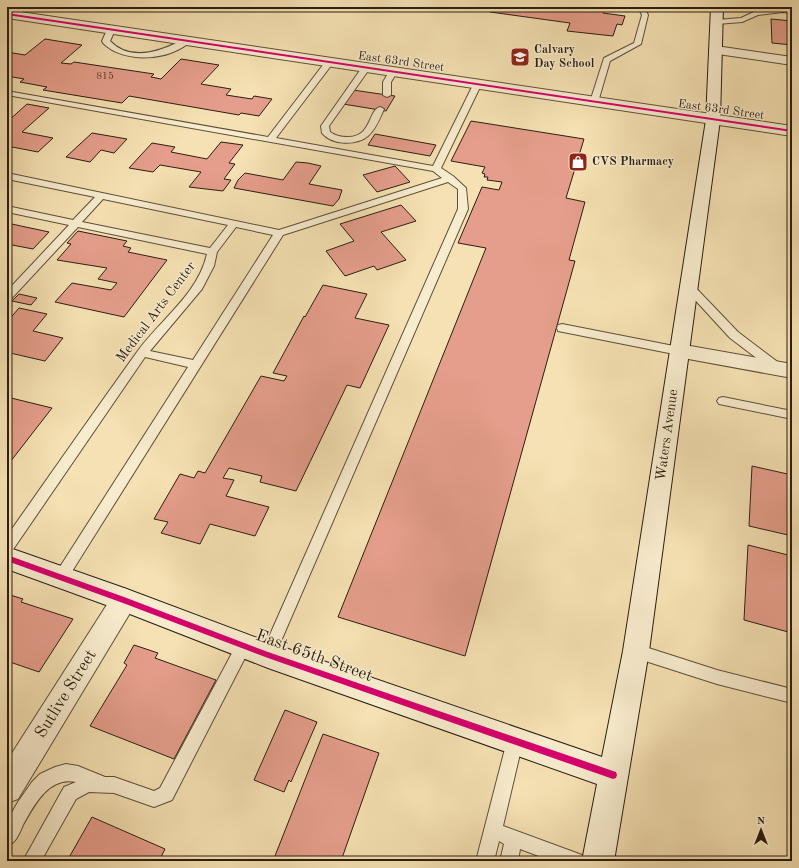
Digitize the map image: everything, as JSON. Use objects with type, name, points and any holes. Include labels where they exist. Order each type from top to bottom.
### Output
[{"type":"street","name":"Waters Avenue","points":[[598,861],[636,651],[713,120],[717,7]]},
{"type":"street","name":"East 63rd Street","points":[[7,14],[792,131]]},
{"type":"street","points":[[716,50],[792,60]]},
{"type":"street","points":[[679,351],[786,370]]},
{"type":"street","name":"East 65th Street","points":[[7,558],[256,650],[613,775]]},
{"type":"street","name":"Sutlive Street","points":[[7,788],[124,600]]},
{"type":"lane","points":[[594,102],[607,60],[637,44],[645,15],[641,7]]},
{"type":"lane","points":[[717,22],[742,20],[756,13],[783,10],[792,11]]},
{"type":"lane","points":[[111,30],[106,41],[110,48],[123,53],[145,55],[163,52],[187,41]]},
{"type":"lane","points":[[270,140],[329,62]]},
{"type":"lane","points":[[366,68],[325,126],[326,132],[333,138],[343,140],[357,139],[366,134],[380,109]]},
{"type":"lane","points":[[387,95],[387,82],[393,72]]},
{"type":"lane","points":[[436,168],[477,85]]},
{"type":"lane","points":[[7,93],[436,168],[462,188],[463,208],[256,650],[166,794],[154,799],[114,785],[67,772],[49,777],[37,786],[7,838]]},
{"type":"lane","points":[[7,176],[279,233],[450,178]]},
{"type":"lane","points":[[7,297],[102,195]]},
{"type":"lane","points":[[7,209],[212,252]]},
{"type":"lane","name":"Medical Arts Center","points":[[7,547],[142,353],[198,286],[210,266],[212,252],[234,223]]},
{"type":"lane","points":[[61,577],[279,233]]},
{"type":"lane","points":[[689,287],[734,335],[786,370]]},
{"type":"lane","points":[[562,328],[679,351]]},
{"type":"lane","points":[[142,353],[195,364]]},
{"type":"lane","points":[[723,401],[792,415]]},
{"type":"lane","points":[[636,651],[717,677],[792,696]]},
{"type":"lane","points":[[485,861],[515,741]]},
{"type":"lane","points":[[32,861],[70,793],[88,784],[114,785]]},
{"type":"lane","points":[[493,831],[576,861]]},
{"type":"lane","points":[[509,861],[514,838]]},
{"type":"building","points":[[468,7],[605,7],[603,13],[625,16],[622,25],[617,24],[613,36],[567,31],[570,23],[490,12],[491,10]]},
{"type":"building","points":[[771,19],[792,21],[792,45],[772,43]]},
{"type":"building","points":[[45,39],[82,45],[61,63],[71,64],[74,62],[154,74],[151,77],[161,79],[181,59],[219,65],[201,84],[231,89],[226,95],[252,99],[254,96],[272,99],[259,116],[241,113],[239,115],[129,96],[122,103],[43,90],[47,87],[20,82],[24,79],[7,76],[7,52],[25,55]]},
{"type":"building","points":[[353,90],[395,96],[386,111],[343,104]]},
{"type":"building","points":[[27,104],[49,108],[22,132],[53,138],[38,152],[7,146],[7,122]]},
{"type":"building","points":[[471,121],[584,139],[566,198],[585,202],[569,260],[575,261],[465,656],[338,617],[486,248],[458,243],[482,187],[499,190],[502,182],[487,180],[488,177],[484,177],[485,174],[482,173],[485,167],[451,161]]},
{"type":"building","points":[[92,133],[127,139],[114,153],[101,150],[90,162],[66,157]]},
{"type":"building","points":[[375,134],[436,145],[430,156],[368,145]]},
{"type":"building","points":[[221,142],[243,145],[229,163],[235,164],[224,179],[231,180],[223,191],[189,187],[201,172],[160,165],[153,172],[129,168],[152,143],[175,147],[171,152],[207,159]]},
{"type":"building","points":[[296,162],[321,166],[309,184],[342,190],[339,199],[333,206],[234,188],[238,180],[245,173],[283,180]]},
{"type":"building","points":[[395,166],[410,182],[377,192],[363,175]]},
{"type":"building","points":[[401,205],[416,221],[381,232],[406,260],[377,270],[374,266],[345,276],[326,251],[354,241],[340,224]]},
{"type":"building","points":[[7,223],[49,232],[33,249],[7,244]]},
{"type":"building","points":[[78,231],[127,241],[123,246],[131,248],[128,252],[167,260],[124,317],[55,302],[72,283],[111,290],[117,283],[98,279],[107,268],[57,260],[71,244],[67,243]]},
{"type":"building","points":[[323,285],[367,294],[355,318],[389,325],[360,388],[347,385],[296,491],[260,482],[262,476],[229,468],[223,478],[234,480],[226,496],[269,507],[255,536],[210,524],[200,544],[161,533],[168,522],[154,519],[180,474],[194,478],[198,471],[205,473],[261,376],[284,381],[287,376],[273,373],[304,316],[305,317]]},
{"type":"building","points":[[19,294],[37,298],[31,305],[12,301]]},
{"type":"building","points":[[19,308],[47,314],[33,331],[63,338],[45,361],[10,353],[7,357],[7,322]]},
{"type":"building","points":[[7,397],[52,408],[7,466]]},
{"type":"building","points":[[752,466],[792,475],[792,633],[744,620],[748,545],[788,555],[788,535],[749,526]]},
{"type":"building","points":[[7,594],[23,599],[21,602],[73,619],[39,672],[7,661]]},
{"type":"building","points":[[134,645],[158,653],[155,658],[216,680],[174,759],[90,726],[127,665],[124,663]]},
{"type":"building","points":[[285,710],[317,722],[291,782],[289,780],[284,792],[254,780]]},
{"type":"building","points":[[323,734],[379,753],[341,861],[273,861]]},
{"type":"building","points":[[92,817],[165,849],[159,861],[67,861]]},
{"type":"cycle path","points":[[7,14],[792,131]]},
{"type":"cycle path","points":[[7,558],[124,600],[268,655],[613,775]]},
{"type":"place","name":"Calvary Day School","points":[[520,57]]},
{"type":"place","name":"CVS Pharmacy","points":[[578,162]]}]
